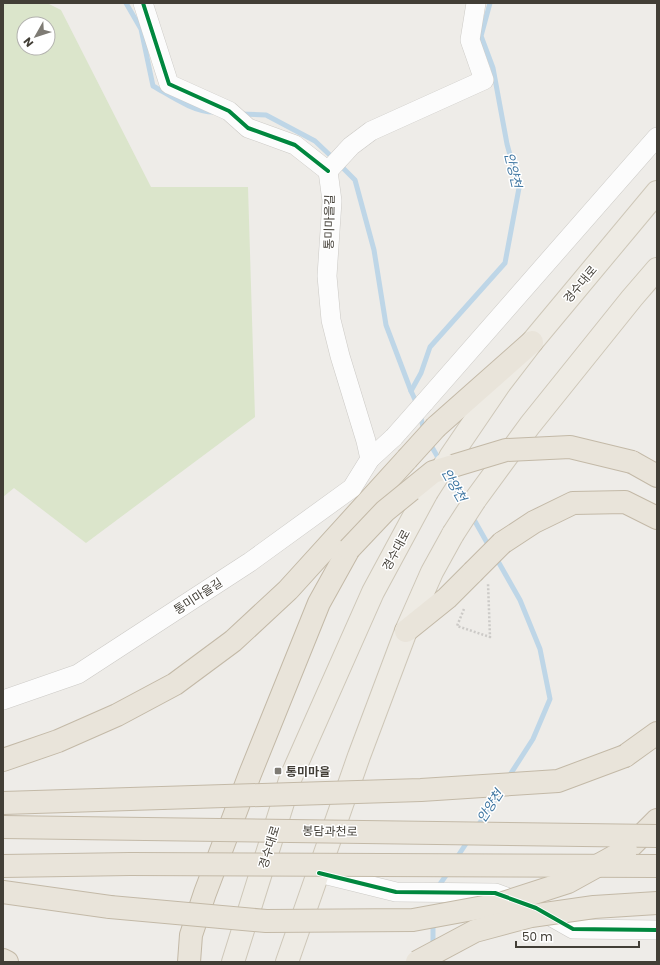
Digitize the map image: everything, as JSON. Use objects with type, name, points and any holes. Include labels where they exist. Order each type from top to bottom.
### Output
[{"type":"highway","points":[[3,760],[58,741],[117,715],[175,684],[233,641],[288,590],[436,427],[532,342]]},
{"type":"highway","points":[[189,962],[191,935],[205,893],[250,774],[319,603],[349,549],[385,511],[433,472],[506,450],[570,447],[632,462],[657,476]]},
{"type":"highway","points":[[406,632],[447,598],[502,543],[534,522],[573,503],[624,502],[657,518]]},
{"type":"highway","points":[[3,804],[421,790],[558,781],[625,756],[657,733]]},
{"type":"highway","points":[[3,892],[110,907],[266,921],[413,920],[500,904],[568,882],[626,850],[657,820]]},
{"type":"highway","name":"봉담과천로","points":[[3,827],[657,836]]},
{"type":"highway","points":[[3,866],[130,864],[657,866]]},
{"type":"highway","points":[[417,962],[475,931],[532,916],[594,907],[657,902]]},
{"type":"highway","points":[[3,960],[7,962]]},
{"type":"main road","name":"경수대로","points":[[233,962],[291,777],[373,592],[427,492],[499,384],[532,342],[657,192]]},
{"type":"main road","points":[[287,962],[359,756],[406,632],[432,572],[452,534],[530,424],[657,269]]},
{"type":"street","points":[[143,3],[169,84],[229,111],[248,128],[296,145],[328,171],[351,146],[371,131],[484,80],[470,40],[476,3]]},
{"type":"street","name":"통미마을길","points":[[3,700],[78,674],[250,562],[352,488],[370,459],[394,437],[657,137]]},
{"type":"street","name":"통미마을길","points":[[328,171],[332,201],[328,276],[331,320],[370,459]]},
{"type":"street","points":[[319,873],[396,892],[494,893],[536,908],[573,929],[657,930]]},
{"type":"green space","points":[[3,3],[47,3],[61,10],[151,187],[248,187],[255,417],[86,543],[14,488],[3,497]]},
{"type":"waterway","points":[[126,3],[141,29],[153,86],[190,106],[214,112]]},
{"type":"waterway","name":"안양천","points":[[417,404],[411,391],[421,373],[430,347],[505,263],[519,188],[507,144],[493,68],[481,36],[490,3]]},
{"type":"waterway","points":[[240,114],[266,115],[315,141],[334,159]]},
{"type":"waterway","points":[[340,165],[355,180],[374,250],[386,325],[411,391]]},
{"type":"waterway","name":"안양천","points":[[420,414],[424,431]]},
{"type":"waterway","name":"안양천","points":[[429,442],[440,461]]},
{"type":"waterway","name":"안양천","points":[[447,473],[465,504]]},
{"type":"waterway","name":"안양천","points":[[472,516],[490,548]]},
{"type":"waterway","name":"안양천","points":[[495,556],[520,600],[540,649],[550,699],[533,739],[508,778]]},
{"type":"waterway","name":"안양천","points":[[477,827],[500,792]]},
{"type":"waterway","name":"안양천","points":[[456,859],[469,839]]},
{"type":"waterway","name":"안양천","points":[[438,887],[449,871]]},
{"type":"waterway","name":"안양천","points":[[433,922],[433,946]]},
{"type":"cycle path","points":[[143,3],[169,84],[229,111],[248,128],[295,145],[328,171]]},
{"type":"cycle path","points":[[319,873],[396,892],[495,893],[536,908],[573,929],[657,930]]},
{"type":"place","name":"통미마을","points":[[278,771]]}]
